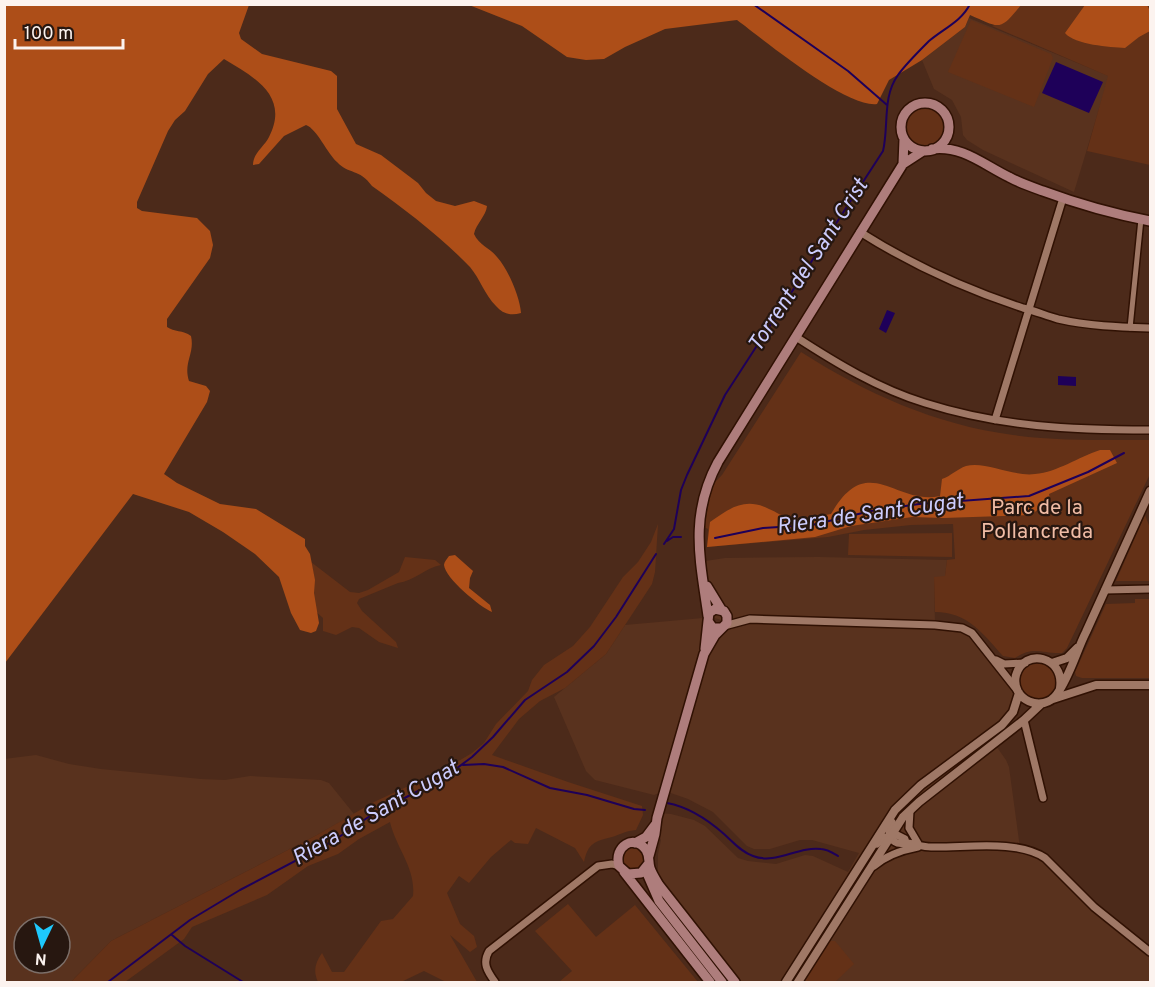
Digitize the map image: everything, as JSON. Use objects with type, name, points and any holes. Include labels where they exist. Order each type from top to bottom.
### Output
[{"type":"main road","points":[[903,164],[904,139],[901,128],[904,116],[908,110],[920,104],[938,108],[946,118],[948,130],[962,152]]},
{"type":"main road","points":[[624,871],[638,874],[648,862],[656,821],[704,654],[708,618],[704,580],[699,562],[698,532],[700,508],[708,483],[718,462],[903,164],[942,144],[948,130]]},
{"type":"main road","points":[[904,139],[913,148],[928,150],[944,148],[962,152],[1010,178],[1064,198],[1103,211],[1146,220]]},
{"type":"main road","points":[[704,580],[727,620],[704,654]]},
{"type":"main road","points":[[723,611],[711,611],[708,618],[713,628],[723,627]]},
{"type":"main road","points":[[656,821],[646,837],[635,843],[627,844],[619,850],[617,858],[624,871],[710,982]]},
{"type":"main road","points":[[635,843],[645,848],[652,889],[659,901],[722,982]]},
{"type":"main road","points":[[648,862],[667,897],[735,982]]},
{"type":"main road","points":[[624,871],[659,901]]},
{"type":"street","points":[[995,420],[1064,198]]},
{"type":"street","points":[[1130,327],[1146,220]]},
{"type":"street","points":[[860,232],[942,278],[1029,310],[1059,319],[1108,327],[1150,328]]},
{"type":"street","points":[[796,337],[849,369],[924,403],[995,420],[1073,430],[1150,430]]},
{"type":"street","points":[[1053,699],[1150,491]]},
{"type":"street","points":[[1105,590],[1150,589]]},
{"type":"street","points":[[723,611],[750,619],[962,627],[972,633],[1018,692],[1031,703],[1041,704]]},
{"type":"street","points":[[723,627],[750,619]]},
{"type":"street","points":[[1052,663],[1067,658],[1079,645]]},
{"type":"street","points":[[992,658],[1004,664],[1016,665],[1038,658],[1052,663],[1060,674],[1060,688]]},
{"type":"street","points":[[786,982],[880,830],[899,806],[921,785],[1002,725],[1013,712],[1018,692],[1016,675],[1024,663]]},
{"type":"street","points":[[798,982],[890,836],[911,810],[1041,704],[1096,685],[1150,685]]},
{"type":"street","points":[[1024,720],[1043,798]]},
{"type":"street","points":[[890,836],[889,827],[899,806]]},
{"type":"street","points":[[911,810],[908,819],[909,828],[921,846]]},
{"type":"street","points":[[859,866],[864,864],[878,842],[895,834],[905,839],[906,842],[921,846]]},
{"type":"street","points":[[867,872],[884,858],[921,846],[1014,847],[1037,852],[1046,858],[1094,907],[1150,952]]},
{"type":"street","points":[[495,982],[486,970],[485,958],[489,951],[598,866],[612,864],[624,871]]},
{"type":"shaded area","points":[[5,4],[249,5],[239,33],[241,39],[262,54],[331,71],[337,76],[337,109],[356,144],[381,155],[418,183],[436,201],[455,206],[474,201],[487,206],[474,234],[501,262],[516,291],[521,313],[507,314],[501,311],[489,297],[474,272],[459,256],[423,224],[372,186],[363,176],[341,166],[310,127],[306,125],[284,136],[259,164],[253,165],[274,123],[275,110],[272,99],[257,81],[224,59],[208,74],[185,111],[168,131],[137,202],[137,208],[142,211],[197,218],[210,231],[213,245],[210,258],[167,319],[167,327],[191,336],[192,348],[187,368],[189,381],[206,386],[210,391],[207,402],[164,474],[220,504],[256,509],[305,539],[315,580],[314,593],[319,623],[316,631],[311,633],[300,630],[291,613],[279,577],[255,554],[189,512],[133,494],[5,663]]},
{"type":"shaded area","points":[[1021,4],[1008,20],[998,25],[970,15],[965,27],[922,60],[889,80],[877,104],[863,102],[826,84],[737,20],[665,29],[604,59],[586,60],[567,57],[522,26],[469,5]]},
{"type":"shaded area","points":[[1085,5],[1147,5],[1150,11],[1150,31],[1125,48],[1093,45],[1076,40],[1065,33]]},
{"type":"shaded area","points":[[969,18],[1109,76],[1074,192],[983,150],[967,140],[963,135],[961,117],[952,100],[934,89],[922,60],[965,27]]},
{"type":"shaded area","points":[[1056,62],[1103,82],[1089,113],[1042,93]]},
{"type":"shaded area","points":[[887,310],[895,313],[886,333],[879,329]]},
{"type":"shaded area","points":[[1058,376],[1076,377],[1076,386],[1058,385]]},
{"type":"shaded area","points":[[1100,450],[1110,450],[1117,463],[1049,494],[1050,500],[1031,515],[912,517],[851,526],[815,537],[707,547],[710,522],[724,512],[745,504],[760,506],[787,517],[811,518],[831,514],[844,495],[857,486],[870,483],[924,497],[940,496],[942,479],[966,466],[974,465],[1035,474],[1052,470]]},
{"type":"shaded area","points":[[455,555],[473,571],[469,588],[490,605],[492,612],[464,592],[446,571],[445,562],[449,556]]},
{"type":"shaded area","points":[[818,557],[947,560],[945,577],[934,577],[935,625],[972,633],[1017,690],[1017,702],[989,736],[1009,767],[1020,848],[1037,852],[1076,890],[1150,952],[1150,982],[735,982],[658,875],[661,840],[655,825],[659,813],[694,820],[705,826],[738,858],[748,861],[776,864],[805,855],[813,856],[848,872],[859,853],[812,840],[800,840],[770,849],[754,849],[747,846],[713,812],[688,799],[665,791],[654,795],[595,780],[586,771],[554,697],[606,654],[625,625],[703,618],[708,621],[712,629],[728,622],[708,616],[699,562],[725,558]]},
{"type":"shaded area","points":[[36,755],[69,764],[101,769],[201,779],[225,780],[250,776],[321,780],[329,783],[354,814],[111,941],[71,982],[5,982],[4,759]]},
{"type":"green space","points":[[985,5],[1150,5],[1150,165],[1087,151],[1108,76],[992,26],[1001,23]]},
{"type":"green space","points":[[971,20],[1051,54],[1053,58],[1034,107],[948,72]]},
{"type":"green space","points":[[925,107],[939,112],[944,126],[939,140],[925,145],[911,140],[906,126],[911,112]]},
{"type":"green space","name":"Parc de la Pollancreda","points":[[801,352],[876,394],[956,424],[1030,437],[1150,440],[1150,474],[1067,648],[1062,653],[1033,651],[1015,658],[1003,656],[981,632],[966,620],[947,613],[935,612],[934,577],[945,576],[947,560],[955,559],[953,524],[911,525],[828,537],[707,547],[708,529],[704,527],[712,485],[722,475]]},
{"type":"green space","points":[[1145,515],[1150,528],[1150,581],[1116,581]]},
{"type":"green space","points":[[658,524],[652,584],[606,654],[565,688],[540,701],[519,719],[492,755],[642,806],[643,815],[636,830],[593,844],[584,862],[575,848],[536,828],[528,844],[515,843],[511,840],[491,857],[469,883],[459,876],[447,893],[460,924],[474,936],[477,947],[470,952],[450,935],[477,982],[446,982],[424,971],[401,982],[318,982],[316,967],[322,953],[332,972],[344,972],[381,921],[393,919],[413,896],[412,876],[390,822],[338,854],[308,866],[267,895],[192,927],[184,939],[125,982],[71,982],[111,941],[317,835],[374,802],[447,768],[472,753],[484,743],[496,724],[528,691],[532,680],[544,665],[573,646],[590,627],[623,577],[638,562],[651,542]]},
{"type":"green space","points":[[952,533],[952,557],[848,555],[849,534]]},
{"type":"green space","points":[[405,557],[435,560],[441,565],[359,599],[357,603],[362,611],[396,642],[398,648],[379,642],[359,628],[352,627],[336,635],[323,631],[323,618],[313,609],[314,577],[311,562],[350,592],[359,593],[399,572]]},
{"type":"green space","points":[[1135,599],[1150,599],[1150,678],[1082,678],[1076,676],[1075,672],[1106,604],[1135,603]]},
{"type":"green space","points":[[1038,663],[1051,668],[1056,681],[1051,694],[1038,699],[1025,694],[1020,681],[1025,668]]},
{"type":"green space","points":[[633,847],[641,850],[644,858],[641,866],[633,869],[625,866],[622,858],[625,850]]},
{"type":"green space","points":[[568,904],[596,937],[635,905],[698,982],[559,982],[572,971],[535,931]]},
{"type":"green space","points":[[830,941],[835,941],[854,964],[835,982],[804,982]]},
{"type":"waterway","points":[[753,4],[848,71],[887,105]]},
{"type":"waterway","name":"Torrent del Sant Crist","points":[[664,544],[674,529],[681,490],[687,475],[725,395],[883,151],[888,102],[893,84],[901,71],[929,41],[957,20],[970,4]]},
{"type":"waterway","name":"Riera de Sant Cugat","points":[[715,538],[763,528],[812,525],[871,511],[919,504],[1029,496],[1088,472],[1124,453]]},
{"type":"waterway","name":"Riera de Sant Cugat","points":[[667,541],[673,537],[681,537]]},
{"type":"waterway","name":"Riera de Sant Cugat","points":[[108,982],[190,920],[240,890],[333,841],[370,816],[445,777],[472,757],[525,700],[567,672],[594,646],[616,617],[656,554]]},
{"type":"waterway","points":[[463,765],[484,764],[503,767],[550,788],[645,810]]},
{"type":"waterway","points":[[667,803],[697,814],[753,856],[779,857],[812,849],[830,851],[838,856]]},
{"type":"waterway","points":[[172,935],[185,946],[243,982]]}]
